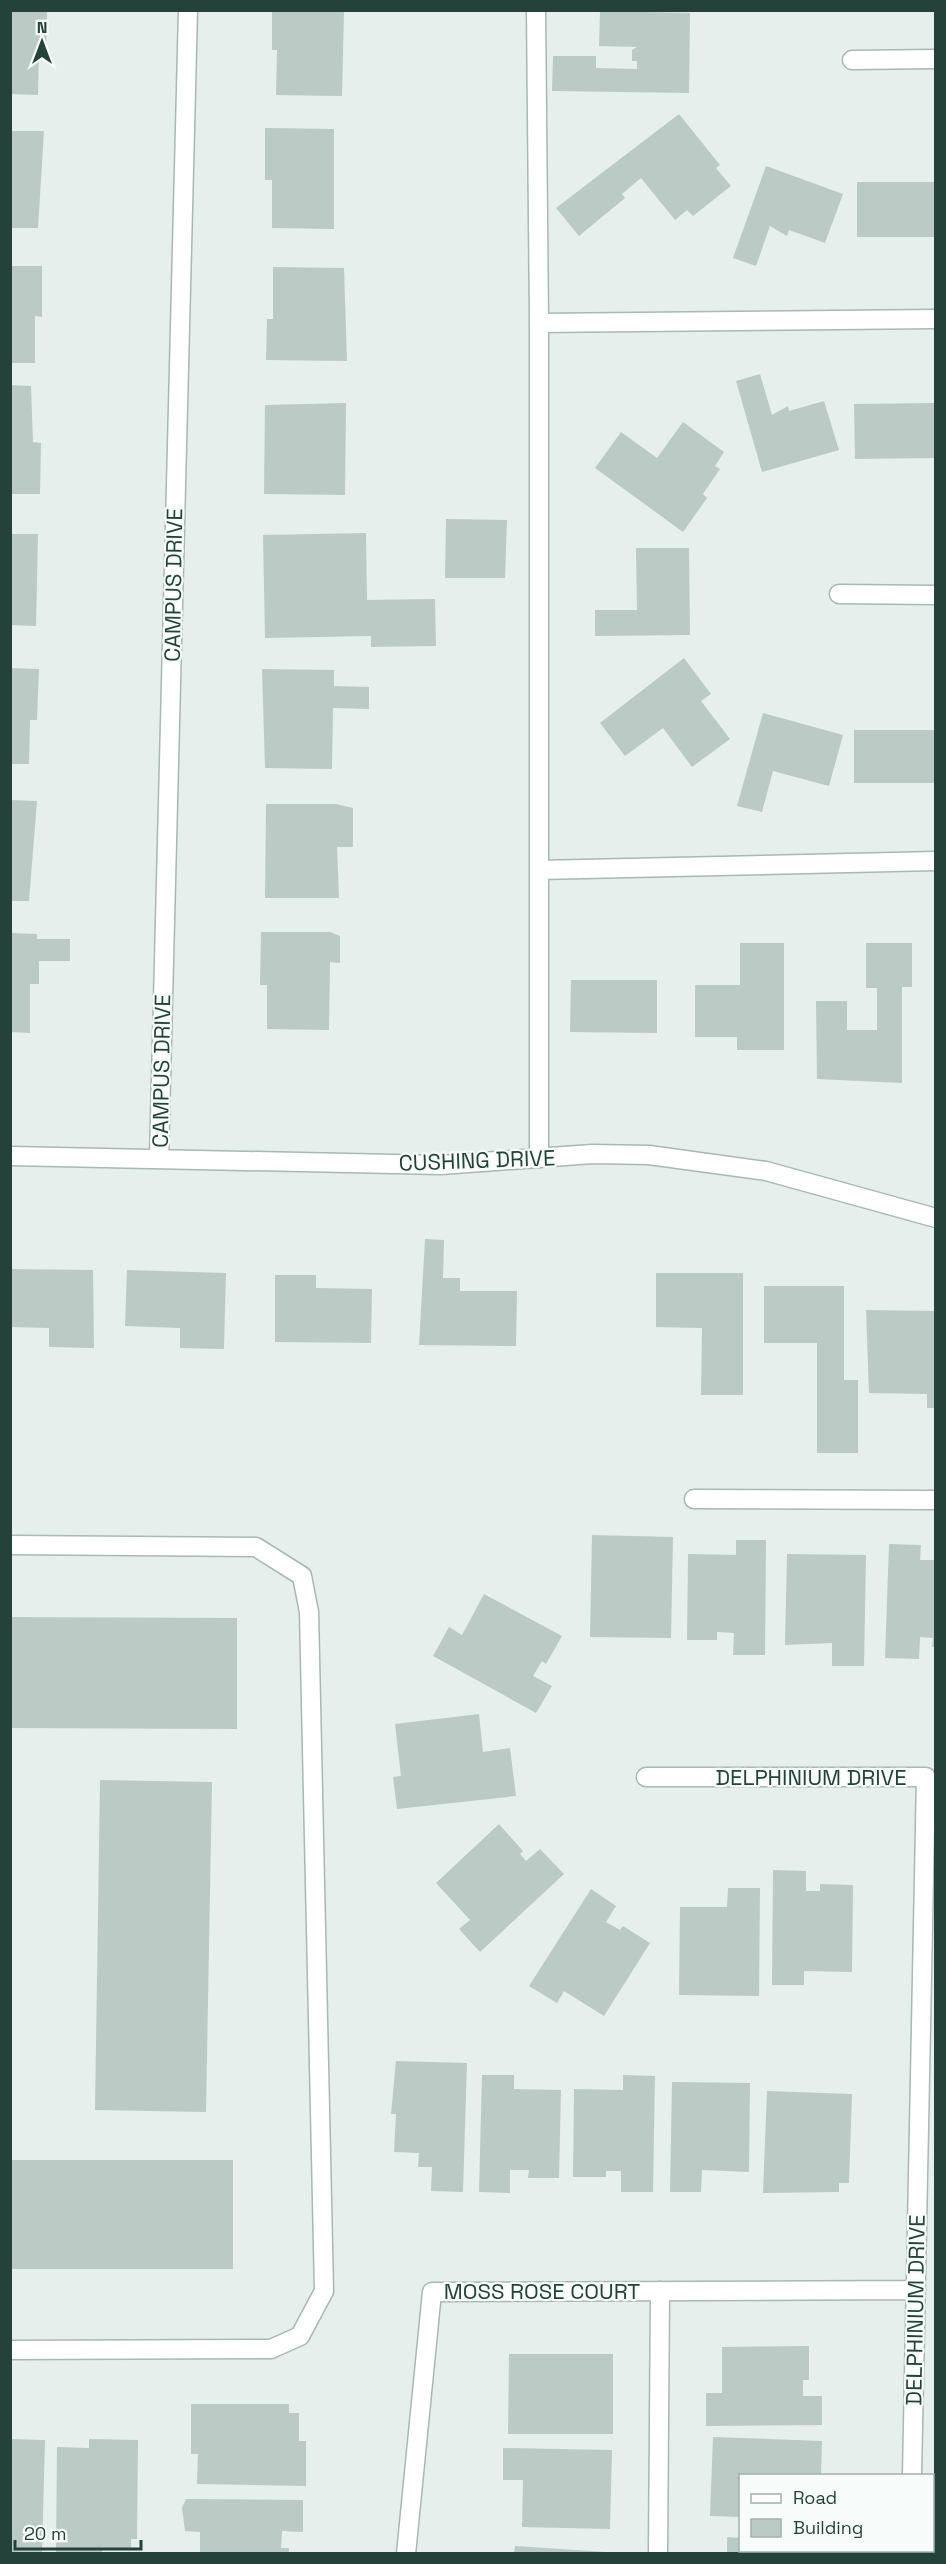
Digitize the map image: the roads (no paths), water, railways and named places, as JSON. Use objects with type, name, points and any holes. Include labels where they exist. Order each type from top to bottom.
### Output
[{"type":"street","name":"CAMPUS DRIVE","points":[[159,1159],[188,10]]},
{"type":"street","points":[[536,10],[539,323],[539,1158]]},
{"type":"street","points":[[852,60],[936,59]]},
{"type":"street","points":[[539,323],[936,319]]},
{"type":"street","points":[[839,594],[936,595]]},
{"type":"street","points":[[539,870],[936,861]]},
{"type":"street","name":"CUSHING DRIVE","points":[[10,1156],[441,1165],[592,1154],[649,1155],[766,1171],[936,1218]]},
{"type":"street","points":[[694,1499],[936,1500]]},
{"type":"street","points":[[10,1545],[256,1547],[302,1576],[309,1612],[324,2291],[300,2336],[271,2349],[10,2350]]},
{"type":"street","name":"DELPHINIUM DRIVE","points":[[646,1777],[926,1777],[912,2474]]},
{"type":"street","name":"MOSS ROSE COURT","points":[[406,2553],[432,2292],[916,2290]]},
{"type":"street","points":[[658,2553],[660,2291]]}]
